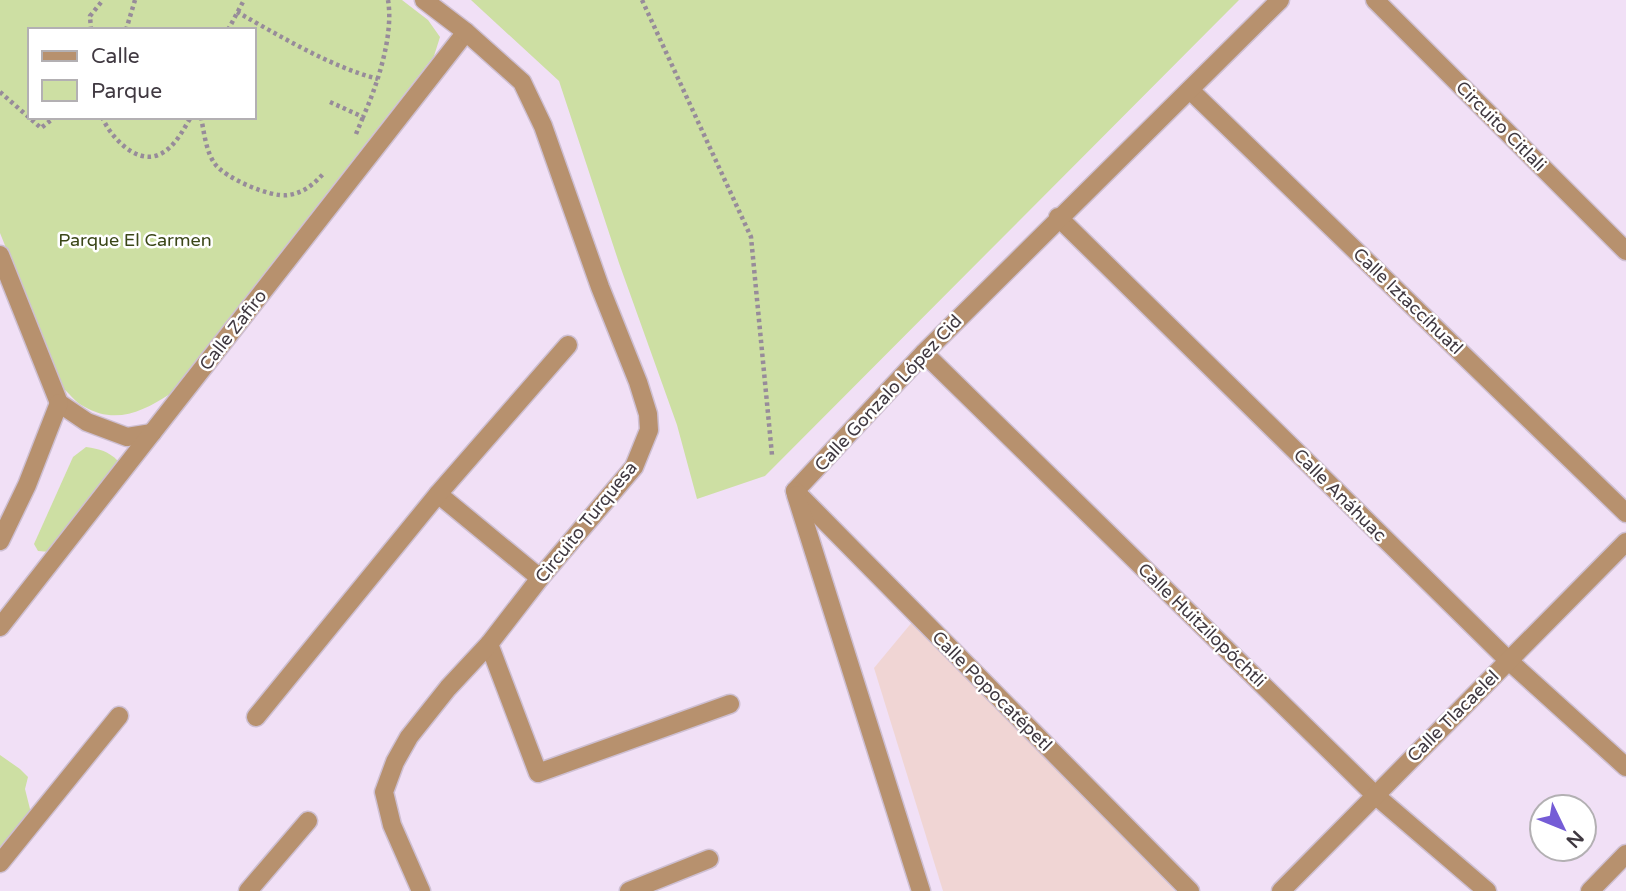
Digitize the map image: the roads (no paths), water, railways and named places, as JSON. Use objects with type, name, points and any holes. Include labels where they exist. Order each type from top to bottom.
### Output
[{"type":"street","name":"Circuito Turquesa","points":[[421,891],[392,825],[384,792],[395,762],[409,737],[448,688],[489,644],[540,578],[634,467],[649,430],[648,414],[638,382],[600,288],[543,125],[522,82],[466,32],[424,0]]},
{"type":"street","name":"Calle Gonzalo López Cid","points":[[795,491],[924,352],[1280,0]]},
{"type":"street","name":"Circuito Citlali","points":[[1375,0],[1626,251]]},
{"type":"street","name":"Calle Zafiro","points":[[0,627],[466,32]]},
{"type":"street","name":"Calle Iztaccíhuatl","points":[[1190,90],[1626,513]]},
{"type":"street","name":"Calle Anáhuac","points":[[1058,217],[1509,661],[1626,767]]},
{"type":"street","points":[[0,255],[6,288],[59,403],[87,422],[128,437],[152,433]]},
{"type":"street","points":[[256,718],[438,494],[568,345]]},
{"type":"street","name":"Calle Huitzilopóchtli","points":[[924,352],[1375,795],[1487,891]]},
{"type":"street","points":[[0,541],[27,485],[59,403]]},
{"type":"street","points":[[795,491],[921,891]]},
{"type":"street","name":"Calle Popocatépetl","points":[[795,491],[1190,891]]},
{"type":"street","points":[[438,494],[540,578]]},
{"type":"street","name":"Calle Tlacaelel","points":[[1281,891],[1626,542]]},
{"type":"street","points":[[489,644],[538,773],[730,704]]},
{"type":"street","points":[[0,863],[119,716]]},
{"type":"street","points":[[248,891],[308,821]]},
{"type":"street","points":[[1590,891],[1626,854]]},
{"type":"street","points":[[629,891],[709,859]]},
{"type":"park label","name":"Parque El Carmen","points":[[135,240]]}]
